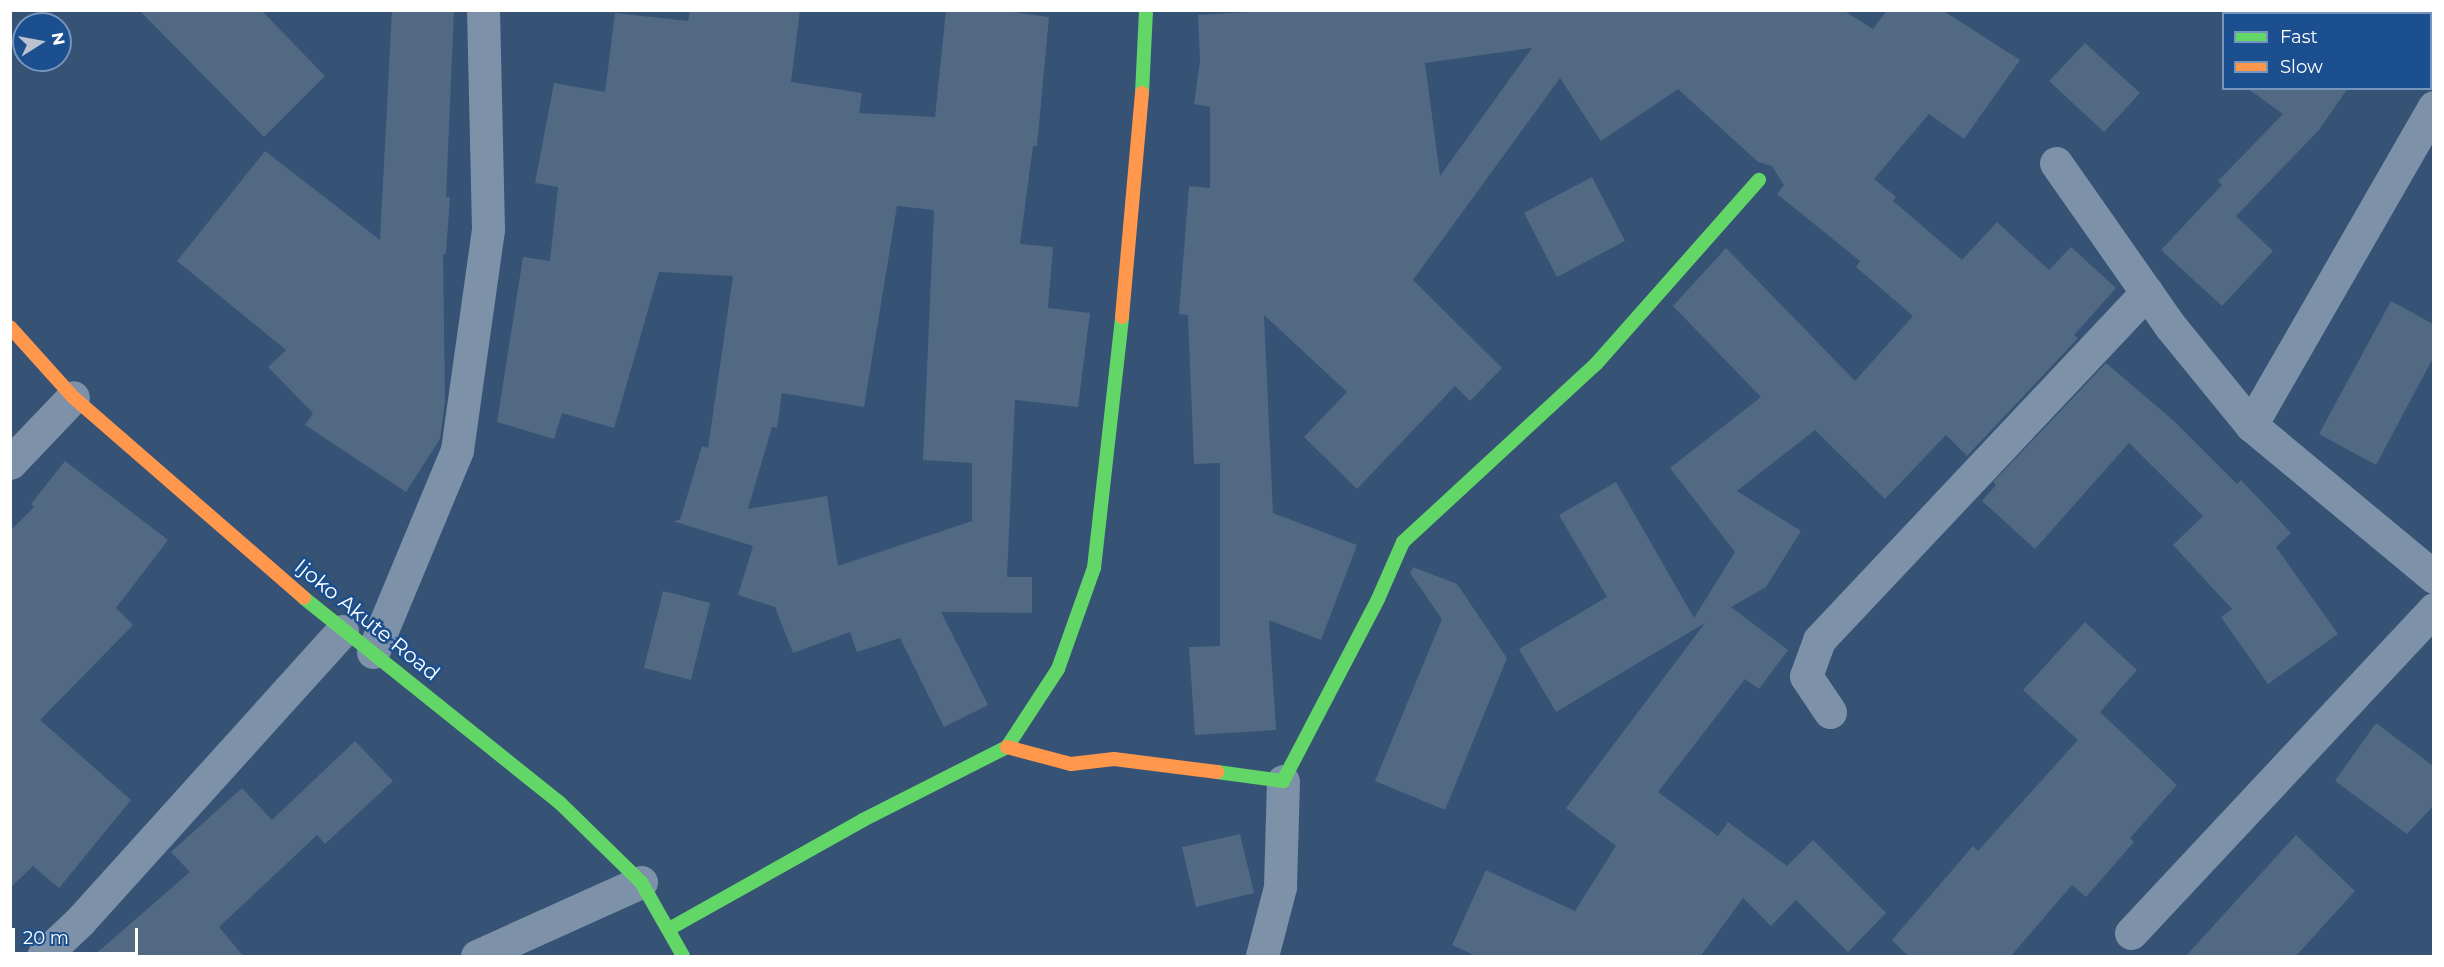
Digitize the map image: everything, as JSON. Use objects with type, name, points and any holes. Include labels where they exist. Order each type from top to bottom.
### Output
[{"type":"street","points":[[373,652],[457,450],[488,229],[483,10]]},
{"type":"street","points":[[669,929],[863,820],[1007,747],[1058,669],[1094,568],[1139,160],[1146,10]]},
{"type":"street","points":[[2251,426],[2433,106]]},
{"type":"street","points":[[2056,163],[2147,292],[2251,426],[2433,577]]},
{"type":"street","points":[[1262,957],[1280,887],[1283,781],[1378,599],[1402,542],[1596,364],[1759,180]]},
{"type":"street","points":[[1830,712],[1806,676],[1819,640],[2147,292]]},
{"type":"street","name":"Ijoko Akute Road","points":[[10,327],[73,397],[342,631],[373,652],[560,803],[641,882],[683,957]]},
{"type":"street","points":[[10,463],[73,397]]},
{"type":"street","points":[[2131,933],[2433,609]]},
{"type":"street","points":[[43,957],[80,921],[342,631]]},
{"type":"street","points":[[1007,747],[1071,764],[1114,759],[1283,781]]},
{"type":"street","points":[[477,957],[641,882]]},
{"type":"building","points":[[139,10],[261,10],[325,76],[264,137]]},
{"type":"building","points":[[392,10],[454,10],[446,197],[450,197],[446,254],[443,254],[445,401],[440,439],[406,492],[305,425],[313,413],[268,367],[286,350],[177,261],[265,151],[380,240]]},
{"type":"building","points":[[690,10],[800,10],[791,82],[862,93],[859,113],[935,117],[946,10],[998,10],[1049,17],[1037,146],[1033,146],[1020,244],[1053,247],[1048,308],[1090,313],[1078,407],[1015,400],[1007,577],[1032,577],[1032,613],[941,612],[988,705],[944,727],[900,638],[857,652],[850,632],[793,653],[775,607],[738,595],[753,546],[673,521],[680,520],[702,446],[708,448],[733,276],[659,272],[614,428],[562,413],[554,439],[497,422],[523,257],[550,261],[558,187],[535,183],[554,83],[605,92],[615,13],[688,21]],"holes":[[[897,206],[934,210],[923,460],[972,463],[972,521],[838,566],[827,496],[748,509],[772,427],[777,428],[782,393],[864,407]]]},
{"type":"building","points":[[1279,10],[1843,10],[1873,29],[1887,10],[1942,10],[2020,60],[1964,139],[1929,114],[1874,179],[1896,197],[1893,201],[1962,260],[1997,222],[2049,270],[2071,247],[2116,288],[2074,335],[2078,338],[1967,456],[1946,435],[1885,499],[1815,430],[1737,491],[1801,531],[1766,587],[1731,607],[1788,650],[1759,689],[1745,679],[1658,792],[1718,836],[1728,822],[1787,866],[1813,840],[1886,913],[1848,952],[1796,900],[1771,926],[1743,898],[1700,957],[1478,957],[1452,945],[1486,870],[1575,911],[1616,846],[1566,808],[1705,623],[1556,712],[1519,649],[1607,597],[1559,515],[1616,482],[1694,618],[1735,552],[1670,468],[1761,397],[1673,306],[1726,248],[1855,381],[1913,316],[1856,267],[1860,261],[1777,194],[1784,185],[1772,166],[1758,162],[1678,89],[1601,141],[1560,78],[1413,280],[1502,368],[1470,401],[1455,386],[1357,489],[1304,437],[1347,392],[1264,315],[1273,513],[1357,545],[1321,640],[1269,620],[1276,730],[1195,735],[1189,647],[1220,646],[1220,463],[1194,464],[1188,315],[1179,314],[1189,186],[1210,188],[1210,107],[1194,104],[1200,61],[1198,15]],"holes":[[[1532,48],[1440,176],[1425,63]]]},
{"type":"building","points":[[2085,43],[2140,93],[2104,132],[2049,81]]},
{"type":"building","points":[[2250,90],[2347,90],[2319,130],[2236,216],[2273,251],[2222,306],[2161,250],[2222,185],[2218,181],[2283,114]]},
{"type":"building","points":[[1592,177],[1625,241],[1557,277],[1524,213]]},
{"type":"building","points":[[2391,301],[2433,324],[2433,358],[2376,465],[2319,434]]},
{"type":"building","points":[[2106,363],[2174,421],[2237,484],[2241,480],[2291,533],[2276,547],[2338,634],[2268,684],[2221,617],[2232,609],[2173,545],[2203,516],[2129,443],[2035,549],[1982,501],[1996,485],[1993,482]]},
{"type":"building","points":[[65,461],[168,540],[116,608],[133,625],[40,720],[131,800],[59,888],[33,866],[10,888],[10,531],[34,507],[31,504]]},
{"type":"building","points":[[1413,567],[1457,584],[1507,658],[1445,810],[1375,781],[1442,619],[1410,573]]},
{"type":"building","points":[[663,591],[710,603],[691,680],[644,668]]},
{"type":"building","points":[[2085,622],[2137,670],[2100,712],[2177,785],[2130,838],[2134,842],[2086,897],[2072,885],[2010,957],[1909,957],[1892,940],[1973,846],[1978,851],[2078,740],[2023,690]]},
{"type":"building","points":[[2376,723],[2433,766],[2433,806],[2407,834],[2335,781]]},
{"type":"building","points":[[355,741],[393,781],[325,844],[317,835],[219,927],[244,957],[92,957],[190,872],[171,852],[242,788],[272,820]]},
{"type":"building","points":[[1240,834],[1254,893],[1196,907],[1182,847]]},
{"type":"building","points":[[2296,835],[2355,891],[2295,957],[2185,957]]},
{"type":"traffic: fast","points":[[1142,93],[1146,10]]},
{"type":"traffic: fast","points":[[1217,772],[1283,781],[1378,599],[1403,542],[1596,364],[1759,180]]},
{"type":"traffic: fast","points":[[669,929],[863,820],[1007,747],[1058,669],[1094,568],[1122,317]]},
{"type":"traffic: fast","points":[[304,598],[560,803],[641,882],[683,956]]},
{"type":"traffic: slow","points":[[1122,317],[1142,93]]},
{"type":"traffic: slow","points":[[10,327],[73,397],[304,598]]},
{"type":"traffic: slow","points":[[1007,747],[1071,764],[1114,759],[1217,772]]}]
